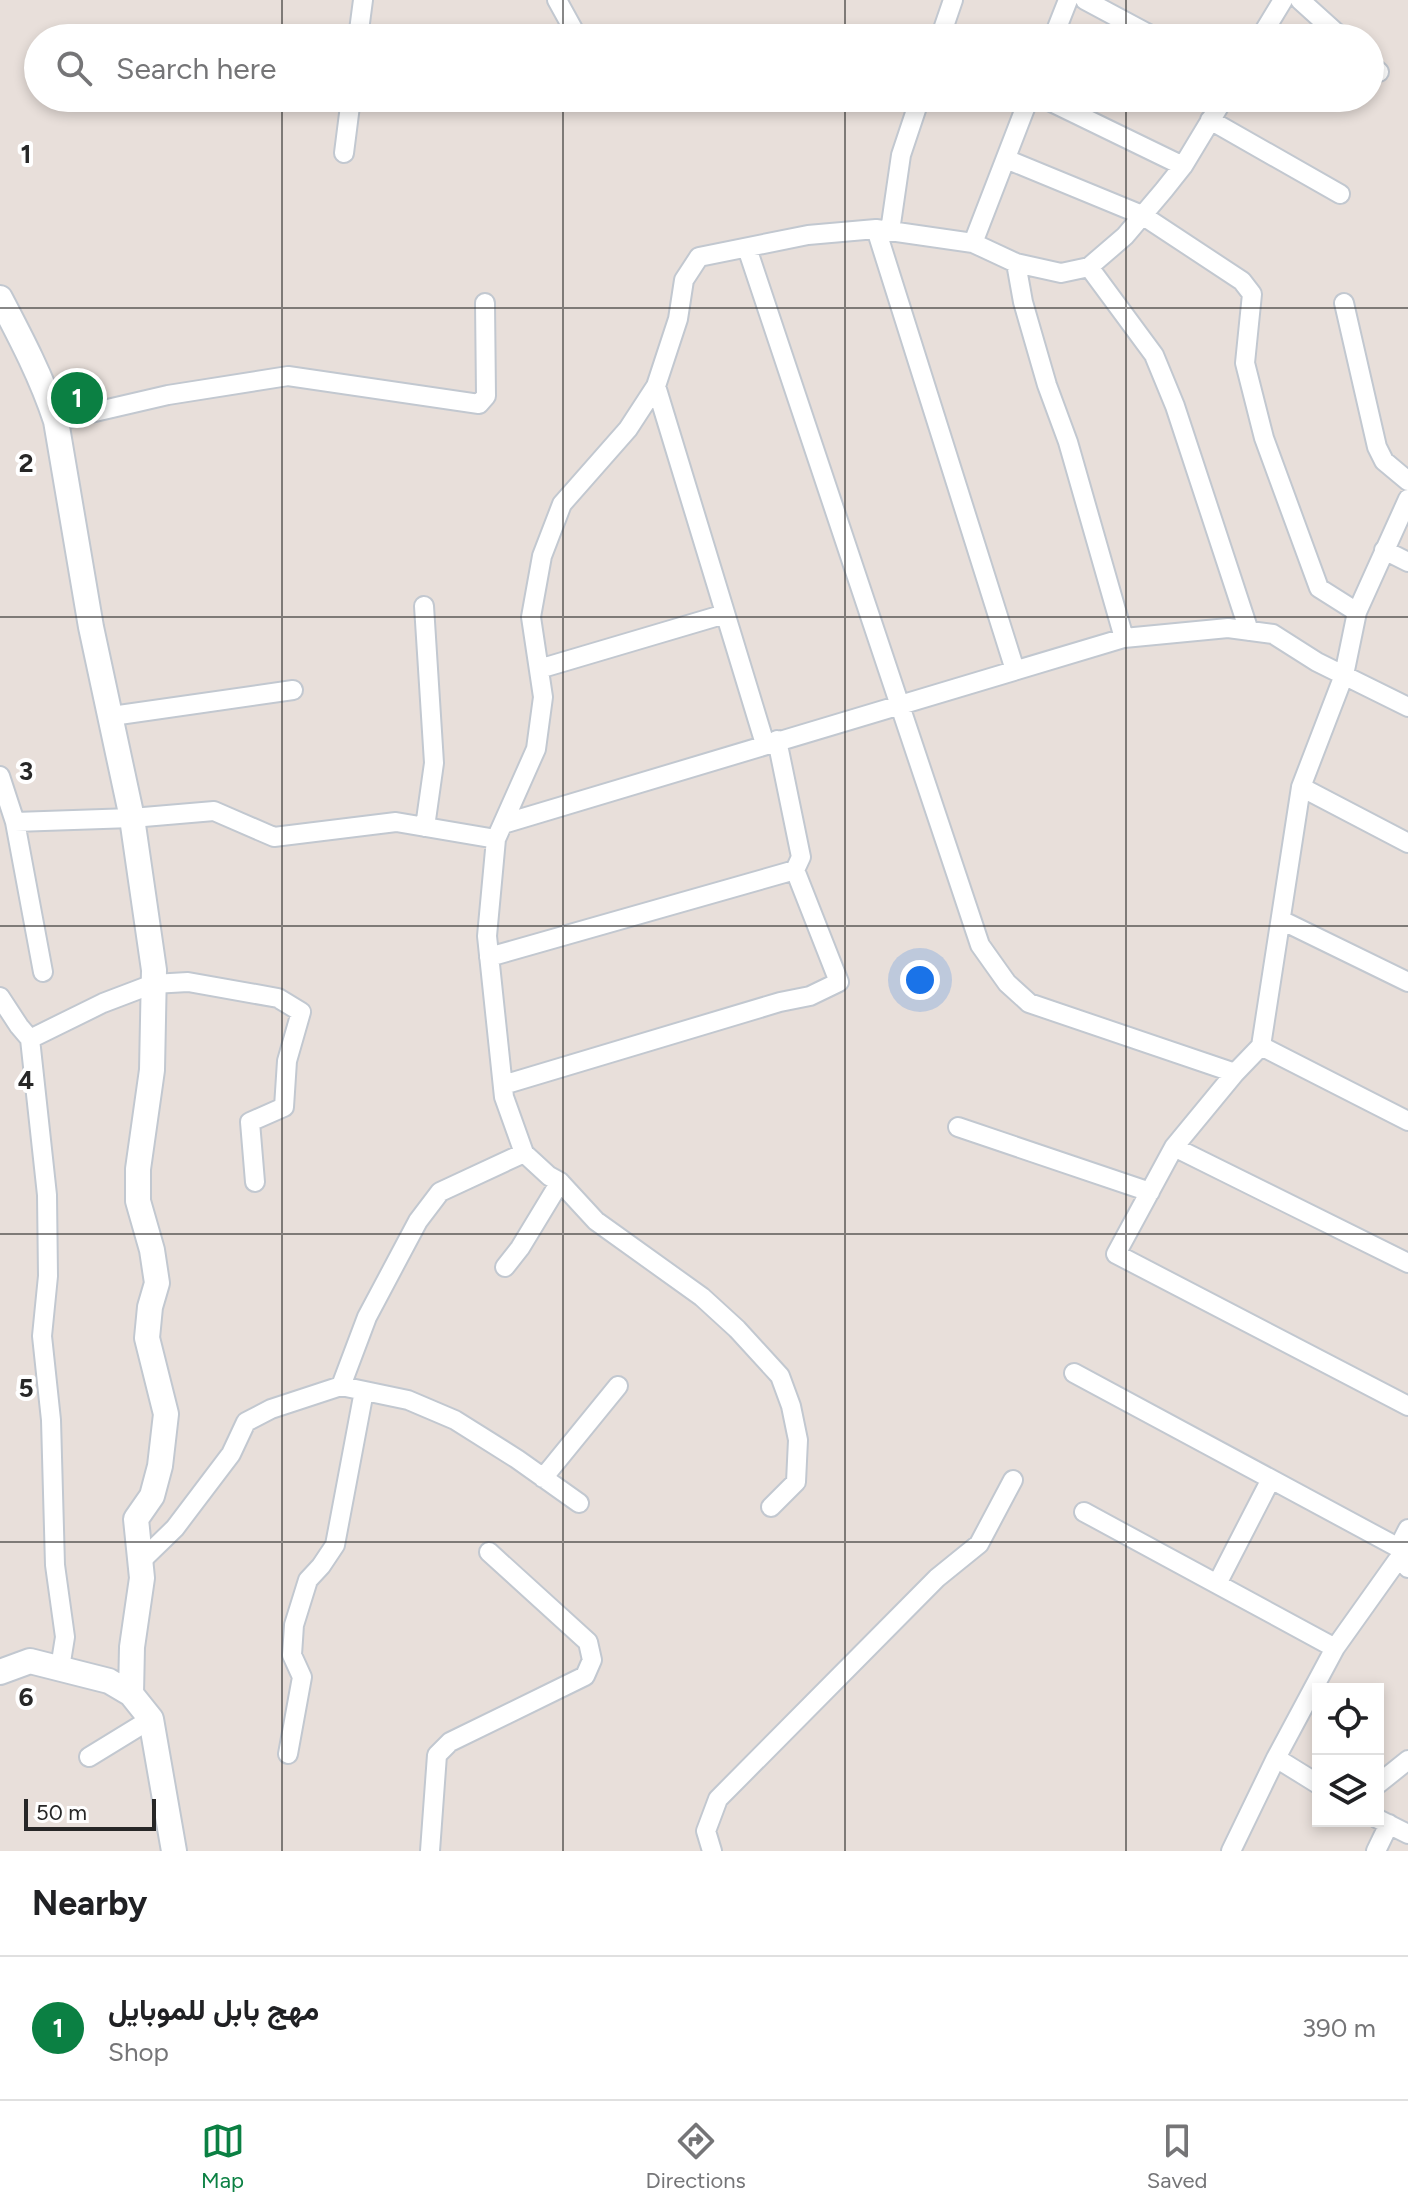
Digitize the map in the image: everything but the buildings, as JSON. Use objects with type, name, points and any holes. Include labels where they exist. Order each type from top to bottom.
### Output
[{"type":"street","points":[[360,24],[363,0]]},
{"type":"street","points":[[557,0],[570,24]]},
{"type":"street","points":[[945,24],[953,0]]},
{"type":"street","points":[[1059,24],[1068,0]]},
{"type":"street","points":[[1085,0],[1130,24]]},
{"type":"street","points":[[1268,24],[1283,0]]},
{"type":"street","points":[[1300,0],[1327,24]]},
{"type":"street","points":[[344,153],[349,112]]},
{"type":"street","points":[[915,112],[901,155],[883,230],[1015,670]]},
{"type":"street","points":[[973,243],[1024,112]]},
{"type":"street","points":[[1072,112],[1183,166]]},
{"type":"street","points":[[771,1507],[796,1482],[798,1440],[791,1406],[780,1376],[737,1329],[702,1297],[596,1221],[560,1182],[524,1153],[504,1097],[487,936],[500,832],[536,749],[543,697],[531,617],[542,556],[562,504],[628,429],[656,386],[678,319],[684,280],[699,257],[808,235],[883,230],[973,243],[1016,263],[1061,273],[1089,267],[1125,236],[1183,166],[1215,112]]},
{"type":"street","points":[[1210,120],[1340,194]]},
{"type":"street","points":[[1006,159],[1142,215],[1242,281],[1252,294],[1245,363],[1264,438],[1319,588],[1357,612]]},
{"type":"street","points":[[747,248],[980,945],[1007,983],[1029,1003],[1235,1073]]},
{"type":"street","points":[[1016,263],[1023,302],[1047,385],[1068,442],[1124,638]]},
{"type":"street","points":[[1089,267],[1154,355],[1175,406],[1249,631]]},
{"type":"street","points":[[0,298],[24,344],[56,421],[91,627],[132,818],[154,970],[152,1070],[138,1169],[138,1201],[152,1250],[157,1283],[150,1307],[147,1338],[166,1414],[160,1466],[152,1496],[136,1519],[142,1578],[132,1647],[131,1694]]},
{"type":"street","points":[[56,421],[168,395],[288,376],[479,404],[486,396],[485,303]]},
{"type":"street","points":[[1344,303],[1377,447],[1384,461],[1408,481]]},
{"type":"street","points":[[503,1085],[780,1002],[810,996],[839,982],[795,870],[801,857],[771,742],[725,614],[656,386]]},
{"type":"street","points":[[1408,499],[1357,612],[1344,675],[1301,787],[1261,1046],[1174,1147],[1116,1254],[1408,1406]]},
{"type":"street","points":[[1384,550],[1408,562]]},
{"type":"street","points":[[424,606],[434,763],[425,827]]},
{"type":"street","points":[[539,669],[725,614]]},
{"type":"street","points":[[15,822],[132,818],[214,811],[274,837],[396,822],[500,832],[771,742],[1124,638],[1228,628],[1273,634],[1317,662],[1408,707]]},
{"type":"street","points":[[112,716],[293,690]]},
{"type":"street","points":[[0,776],[15,822],[43,972]]},
{"type":"street","points":[[1301,787],[1408,843]]},
{"type":"street","points":[[489,957],[795,870]]},
{"type":"street","points":[[1281,920],[1408,982]]},
{"type":"street","points":[[30,1039],[103,1003],[153,984],[188,982],[278,998],[301,1012],[287,1061],[284,1107],[250,1122],[255,1182]]},
{"type":"street","points":[[0,997],[30,1039],[47,1195],[48,1276],[42,1336],[51,1420],[55,1565],[65,1637],[60,1668]]},
{"type":"street","points":[[1261,1046],[1408,1121]]},
{"type":"street","points":[[958,1127],[1150,1192]]},
{"type":"street","points":[[1174,1147],[1408,1263]]},
{"type":"street","points":[[341,1386],[367,1317],[418,1221],[440,1192],[524,1153]]},
{"type":"street","points":[[505,1267],[560,1182]]},
{"type":"street","points":[[1074,1373],[1271,1479],[1402,1558]]},
{"type":"street","points":[[140,1562],[175,1528],[231,1454],[246,1422],[271,1409],[341,1386],[408,1400],[455,1420],[579,1503]]},
{"type":"street","points":[[543,1478],[618,1386]]},
{"type":"street","points":[[288,1754],[302,1677],[292,1655],[294,1625],[308,1580],[335,1545],[364,1391]]},
{"type":"street","points":[[1217,1584],[1271,1479]]},
{"type":"street","points":[[712,1851],[706,1831],[718,1799],[937,1578],[979,1544],[1013,1480]]},
{"type":"street","points":[[1084,1512],[1335,1648]]},
{"type":"street","points":[[1231,1851],[1335,1648],[1402,1558],[1408,1529]]},
{"type":"street","points":[[430,1851],[437,1755],[450,1742],[585,1676],[592,1660],[588,1642],[489,1552]]},
{"type":"street","points":[[0,1672],[30,1661],[109,1681],[131,1694],[151,1719],[172,1848]]},
{"type":"street","points":[[89,1757],[151,1719]]},
{"type":"street","points":[[1276,1758],[1312,1780]]},
{"type":"street","points":[[1384,1779],[1408,1760]]},
{"type":"street","points":[[1384,1822],[1408,1834]]},
{"type":"street","points":[[1376,1851],[1383,1827]]},
{"type":"place","name":"مهج بابل للموبايل","points":[[77,398]]}]
